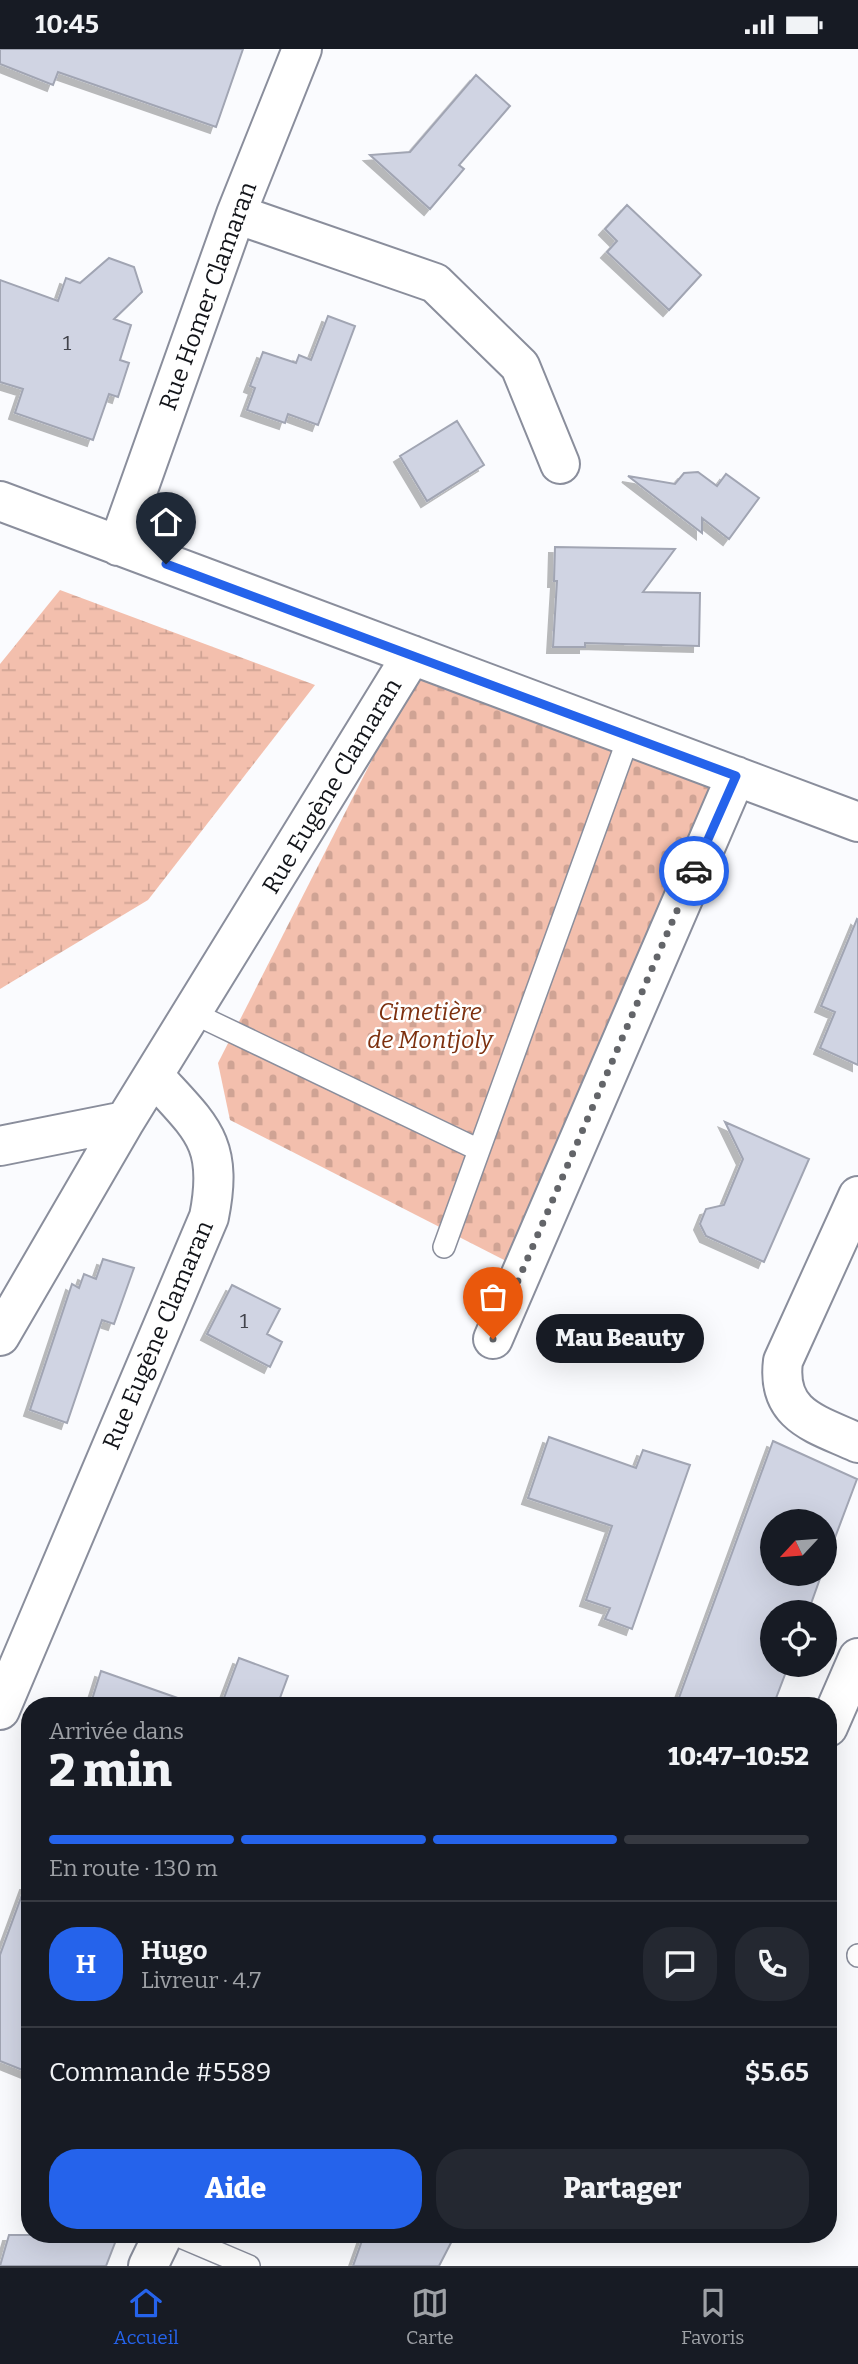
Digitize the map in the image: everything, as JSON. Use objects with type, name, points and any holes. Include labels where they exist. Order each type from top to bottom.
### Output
[{"type":"street","name":"Rue Homer Clamaran","points":[[118,546],[236,213],[302,49]]},
{"type":"street","points":[[236,213],[435,282],[520,366],[560,464]]},
{"type":"street","points":[[0,501],[858,823]]},
{"type":"street","name":"Rue Eugène Clamaran","points":[[0,1710],[209,1217],[214,1164],[209,1145],[193,1119],[154,1076],[412,655]]},
{"type":"street","points":[[493,1339],[736,776]]},
{"type":"street","points":[[0,1336],[154,1076]]},
{"type":"street","points":[[0,1146],[125,1121]]},
{"type":"street","points":[[858,1196],[783,1361],[781,1376],[788,1400],[796,1411],[858,1443]]},
{"type":"street","points":[[837,1706],[858,1658]]},
{"type":"street","points":[[148,2266],[159,2243]]},
{"type":"lane","points":[[444,1247],[629,736]]},
{"type":"lane","points":[[193,1013],[479,1150]]},
{"type":"lane","points":[[195,2243],[249,2266]]},
{"type":"green space","points":[[60,590],[315,685],[148,900],[0,989],[0,664]]},
{"type":"green space","name":"Cimetière de Montjoly","points":[[416,673],[729,787],[510,1263],[230,1120],[218,1063]]},
{"type":"building","points":[[0,49],[243,49],[216,127],[58,72],[53,85],[0,64]]},
{"type":"building","points":[[476,75],[510,106],[459,165],[464,169],[430,209],[370,155],[410,152]]},
{"type":"building","points":[[627,205],[701,275],[669,310],[607,252],[617,241],[605,229]]},
{"type":"building","points":[[109,258],[134,267],[142,292],[114,319],[131,325],[120,360],[129,363],[118,397],[109,394],[93,440],[15,413],[23,389],[0,382],[0,280],[58,301],[66,278],[80,283]]},
{"type":"building","points":[[328,316],[355,326],[318,425],[288,414],[285,423],[247,410],[255,388],[250,386],[263,352],[296,363],[299,355],[311,360]]},
{"type":"building","points":[[457,421],[484,465],[427,501],[400,456]]},
{"type":"building","points":[[698,472],[717,486],[726,474],[759,498],[729,539],[702,518],[702,533],[628,476],[675,484],[684,473]]},
{"type":"building","points":[[555,547],[675,549],[643,592],[700,593],[699,646],[585,643],[585,647],[553,647],[557,581],[554,581]]},
{"type":"building","points":[[857,919],[858,1065],[820,1048],[835,1012],[821,1006]]},
{"type":"building","points":[[725,1122],[809,1159],[764,1262],[706,1236],[700,1224],[706,1209],[724,1205],[743,1159]]},
{"type":"building","points":[[103,1259],[134,1268],[114,1324],[102,1320],[67,1423],[30,1410],[72,1284],[79,1288],[84,1274],[96,1279]]},
{"type":"building","points":[[232,1285],[280,1309],[267,1334],[282,1342],[270,1367],[207,1334]]},
{"type":"building","points":[[549,1437],[636,1468],[643,1450],[690,1465],[632,1629],[605,1619],[610,1608],[586,1600],[612,1526],[528,1498]]},
{"type":"building","points":[[773,1441],[857,1479],[837,1532],[837,1509],[760,1509],[760,1586],[817,1586],[812,1600],[760,1600],[760,1677],[784,1677],[776,1697],[679,1697]]},
{"type":"building","points":[[239,1658],[288,1676],[280,1697],[224,1697]]},
{"type":"building","points":[[101,1671],[175,1697],[93,1697]]},
{"type":"building","points":[[21,1898],[21,2069],[0,2061],[0,1955]]},
{"type":"building","points":[[9,2235],[21,2235],[21,2243],[115,2243],[106,2266],[0,2266]]},
{"type":"building","points":[[361,2243],[451,2243],[439,2266],[353,2266]]},
{"type":"way so far","points":[[493,1339],[694,871]]},
{"type":"place","name":"Mau Beauty","points":[[493,1339]]},
{"type":"route","points":[[166,564],[736,776],[694,871]]}]
